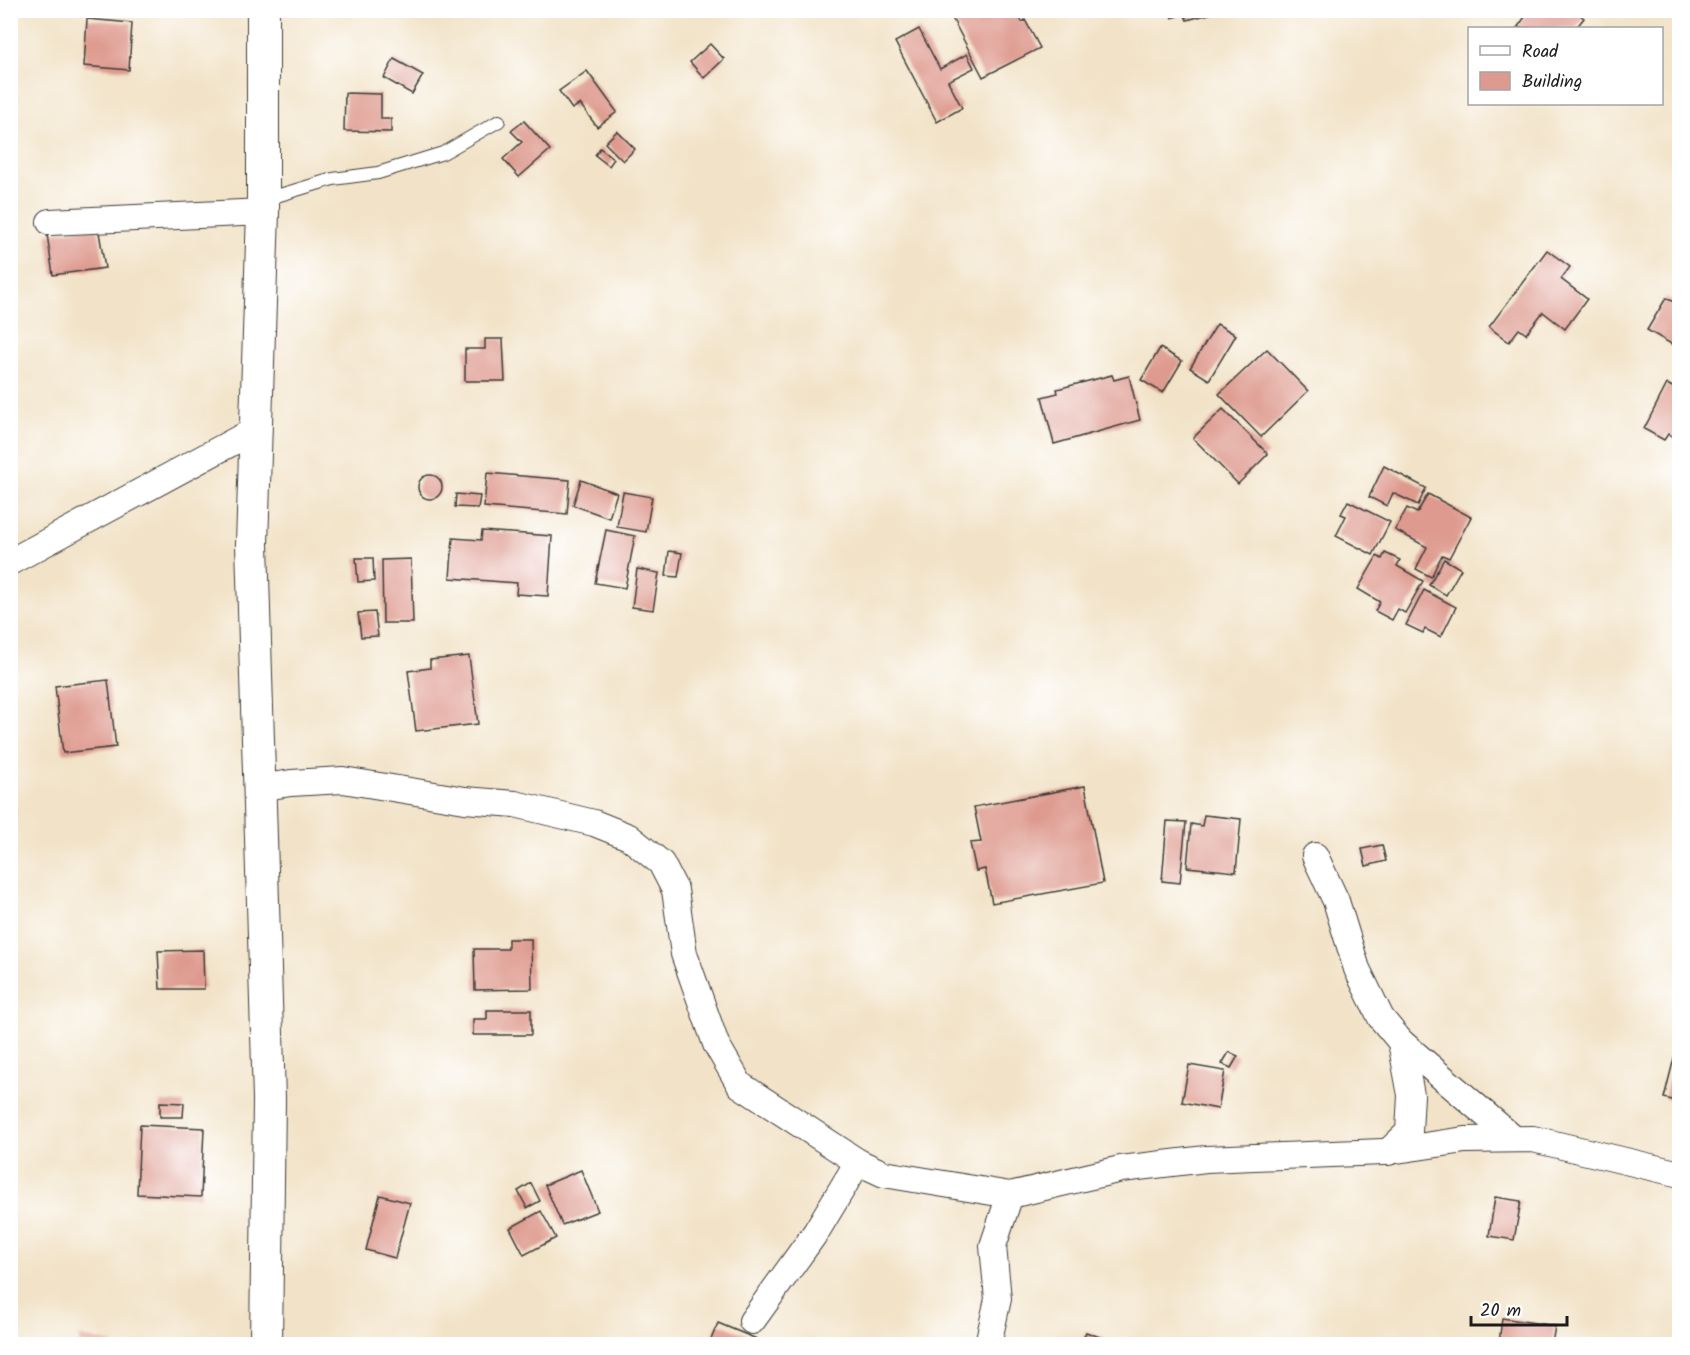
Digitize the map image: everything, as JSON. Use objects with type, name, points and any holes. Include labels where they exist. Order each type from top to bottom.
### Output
[{"type":"street","points":[[263,10],[263,206],[252,544],[269,1099],[266,1344]]},
{"type":"street","points":[[50,222],[263,206]]},
{"type":"street","points":[[10,562],[257,429]]},
{"type":"street","points":[[258,788],[343,780],[465,800],[515,804],[594,823],[629,837],[661,863],[675,890],[684,954],[716,1044],[740,1085],[858,1162],[884,1174],[1010,1195],[1121,1169],[1206,1159],[1388,1152],[1465,1140],[1513,1138],[1533,1139],[1680,1174]]},
{"type":"street","points":[[1315,856],[1336,901],[1346,939],[1370,999],[1381,1018],[1401,1041],[1513,1138]]},
{"type":"street","points":[[1388,1152],[1409,1132],[1411,1095],[1401,1041]]},
{"type":"street","points":[[752,1321],[816,1232],[858,1162]]},
{"type":"street","points":[[987,1344],[998,1299],[993,1246],[1010,1195]]},
{"type":"lane","points":[[263,206],[333,179],[378,173],[443,153],[499,121]]},
{"type":"building","points":[[956,10],[1016,10],[1022,22],[1025,20],[1040,48],[983,77],[950,14]]},
{"type":"building","points":[[1169,10],[1212,10],[1213,13],[1187,20],[1184,13],[1172,18]]},
{"type":"building","points":[[1530,10],[1574,10],[1584,18],[1577,27],[1518,27]]},
{"type":"building","points":[[87,19],[132,23],[129,70],[84,66]]},
{"type":"building","points":[[919,29],[940,69],[967,54],[974,68],[948,81],[962,108],[937,122],[895,42]]},
{"type":"building","points":[[710,44],[724,59],[704,78],[690,62]]},
{"type":"building","points":[[394,59],[423,75],[412,94],[384,78]]},
{"type":"building","points":[[587,71],[617,112],[597,127],[580,104],[572,109],[559,91]]},
{"type":"building","points":[[345,93],[381,94],[381,119],[391,119],[391,132],[344,131]]},
{"type":"building","points":[[524,121],[550,150],[519,177],[503,159],[522,142],[511,131]]},
{"type":"building","points":[[617,131],[635,149],[623,161],[605,143]]},
{"type":"building","points":[[600,148],[614,159],[609,166],[595,155]]},
{"type":"building","points":[[98,226],[105,268],[53,275],[47,234]]},
{"type":"building","points":[[1547,250],[1570,267],[1561,279],[1587,299],[1565,329],[1543,312],[1526,334],[1519,329],[1509,342],[1489,327]]},
{"type":"building","points":[[1666,298],[1680,305],[1680,349],[1647,330]]},
{"type":"building","points":[[10,319],[15,319],[12,353],[10,353]]},
{"type":"building","points":[[1217,324],[1236,335],[1209,380],[1190,368]]},
{"type":"building","points":[[485,339],[503,339],[505,381],[465,381],[465,349],[485,349]]},
{"type":"building","points":[[1160,348],[1182,361],[1163,393],[1141,380]]},
{"type":"building","points":[[1267,349],[1308,391],[1261,437],[1219,394]]},
{"type":"building","points":[[1112,375],[1114,380],[1129,376],[1140,420],[1054,444],[1042,397],[1058,393],[1057,389]]},
{"type":"building","points":[[1667,384],[1680,391],[1680,440],[1668,434],[1664,440],[1644,429]]},
{"type":"building","points":[[1223,409],[1268,454],[1238,484],[1193,438]]},
{"type":"building","points":[[1384,466],[1426,488],[1418,505],[1393,493],[1387,506],[1369,497]]},
{"type":"building","points":[[487,473],[570,480],[567,514],[484,507]]},
{"type":"building","points":[[430,475],[435,476],[441,482],[441,492],[435,498],[430,499],[425,498],[419,492],[418,487],[419,482],[425,476]]},
{"type":"building","points":[[581,480],[617,493],[609,518],[573,505]]},
{"type":"building","points":[[623,492],[652,497],[646,532],[617,527]]},
{"type":"building","points":[[456,494],[480,496],[478,508],[455,507]]},
{"type":"building","points":[[1428,494],[1471,517],[1449,558],[1442,555],[1431,577],[1416,569],[1427,547],[1395,530],[1407,508],[1417,513]]},
{"type":"building","points":[[1348,501],[1390,522],[1373,555],[1336,536],[1346,516],[1341,514]]},
{"type":"building","points":[[606,530],[635,536],[625,588],[595,583]]},
{"type":"building","points":[[482,531],[552,536],[548,596],[516,594],[517,583],[450,578],[453,538],[481,540]]},
{"type":"building","points":[[669,551],[682,553],[678,577],[666,576]]},
{"type":"building","points":[[1385,553],[1400,560],[1397,566],[1423,581],[1405,613],[1398,609],[1392,620],[1375,611],[1380,602],[1358,589],[1377,556],[1382,559]]},
{"type":"building","points":[[356,558],[373,558],[374,581],[358,582]]},
{"type":"building","points":[[411,559],[413,623],[383,623],[382,560]]},
{"type":"building","points":[[1444,559],[1461,569],[1446,595],[1429,585]]},
{"type":"building","points":[[637,569],[659,573],[653,610],[632,607]]},
{"type":"building","points":[[1424,590],[1456,607],[1441,637],[1425,629],[1423,633],[1406,625]]},
{"type":"building","points":[[375,612],[378,636],[361,637],[358,613]]},
{"type":"building","points":[[469,656],[478,724],[416,731],[408,671],[430,668],[430,660]]},
{"type":"building","points":[[108,680],[116,747],[63,753],[55,686]]},
{"type":"building","points":[[1085,786],[1103,883],[992,903],[985,869],[976,871],[970,843],[981,842],[974,807]]},
{"type":"building","points":[[1204,815],[1241,819],[1236,872],[1187,867],[1191,824],[1202,826]]},
{"type":"building","points":[[1167,821],[1186,822],[1180,883],[1162,881]]},
{"type":"building","points":[[1382,845],[1386,861],[1366,866],[1362,849]]},
{"type":"building","points":[[508,939],[531,939],[532,989],[475,990],[474,949],[508,949]]},
{"type":"building","points":[[203,950],[204,989],[160,989],[158,951]]},
{"type":"building","points":[[487,1010],[531,1010],[531,1035],[473,1035],[473,1019],[487,1019]]},
{"type":"building","points":[[1680,1038],[1680,1102],[1664,1098]]},
{"type":"building","points":[[1229,1052],[1238,1056],[1231,1068],[1222,1064]]},
{"type":"building","points":[[1189,1065],[1225,1071],[1218,1109],[1182,1102]]},
{"type":"building","points":[[160,1102],[184,1103],[183,1117],[160,1117]]},
{"type":"building","points":[[140,1125],[204,1128],[201,1197],[137,1194]]},
{"type":"building","points":[[581,1170],[598,1211],[562,1225],[545,1185]]},
{"type":"building","points":[[531,1183],[540,1201],[527,1208],[518,1191]]},
{"type":"building","points":[[380,1195],[410,1203],[395,1258],[366,1250]]},
{"type":"building","points":[[1495,1197],[1521,1201],[1514,1240],[1489,1236]]},
{"type":"building","points":[[541,1211],[556,1238],[524,1255],[510,1228]]},
{"type":"building","points":[[1502,1318],[1555,1326],[1552,1344],[1499,1344]]},
{"type":"building","points":[[718,1323],[764,1342],[763,1344],[709,1344]]},
{"type":"building","points":[[1086,1332],[1119,1344],[1081,1344]]},
{"type":"building","points":[[80,1337],[112,1343],[112,1344],[79,1344]]}]
